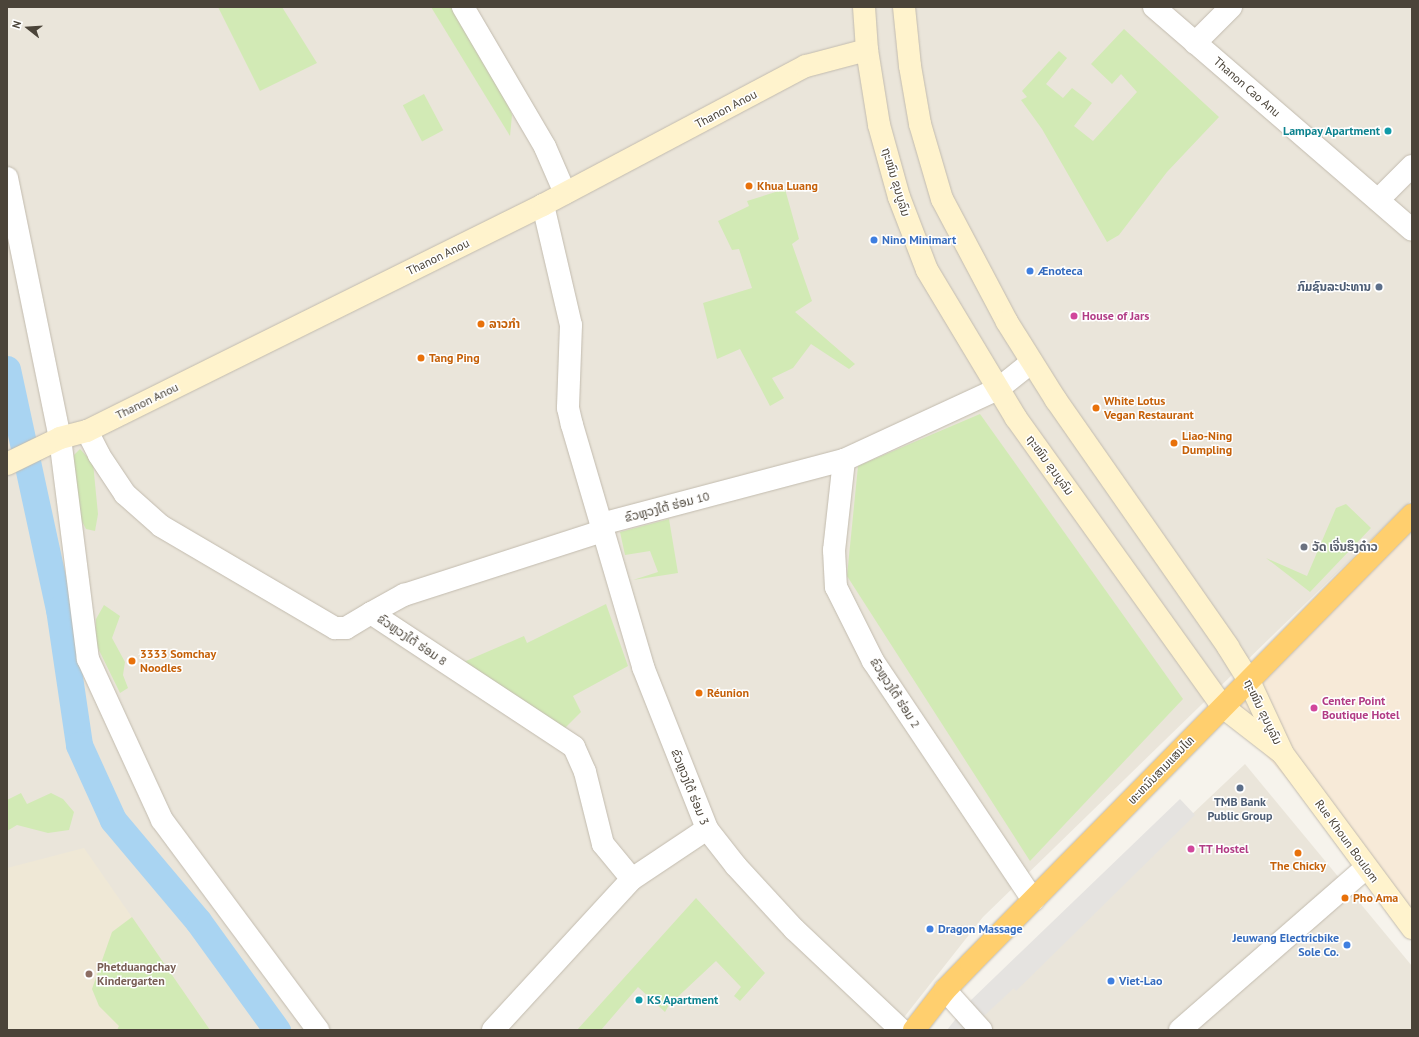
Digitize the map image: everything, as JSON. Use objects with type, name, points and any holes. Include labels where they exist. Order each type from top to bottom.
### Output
[{"type":"highway","name":"ທະຫນົນສາມແສນໄທ","points":[[914,1030],[945,990],[1412,515]]},
{"type":"street","points":[[463,7],[545,147],[566,193]]},
{"type":"street","name":"ຖະໜົນ ຂຸນບູລົມ","points":[[864,7],[867,50],[879,126],[899,197],[927,270],[1016,418],[1222,707],[1283,754]]},
{"type":"street","name":"ຖະໜົນ ຂຸນບູລົມ","points":[[904,7],[910,66],[920,124],[942,199],[1007,322],[1032,362],[1249,681],[1283,754]]},
{"type":"street","name":"Thanon Cao Anu","points":[[1154,7],[1412,230]]},
{"type":"street","points":[[1195,43],[1230,7]]},
{"type":"street","name":"Thanon Anou","points":[[7,464],[60,438],[88,431],[543,205],[806,66],[867,50]]},
{"type":"street","points":[[1378,200],[1412,166]]},
{"type":"street","points":[[7,178],[60,438],[88,659],[162,820],[318,1030]]},
{"type":"street","points":[[543,205],[571,325],[570,417],[602,528]]},
{"type":"street","name":"ຂົວຫຼວງໃຕ້ ຮ່ອມ 10","points":[[371,613],[404,595],[602,528],[844,460],[998,389],[1032,362]]},
{"type":"street","name":"ຂົວຫຼວງໃຕ້ ຮ່ອມ 8","points":[[88,431],[99,455],[125,494],[161,526],[335,628],[346,628],[371,613],[574,747],[585,772],[603,844],[632,879]]},
{"type":"street","name":"ຂົວຫຼວງໃຕ້ ຮ່ອມ 2","points":[[844,460],[834,550],[836,586],[873,661],[1033,900]]},
{"type":"street","name":"ຂົວຫຼວງໃຕ້ ຮ່ອມ 3","points":[[602,528],[643,667],[707,829],[736,866],[794,929],[901,1030]]},
{"type":"street","name":"Rue Khoun Boulom","points":[[1283,754],[1366,868],[1412,928]]},
{"type":"street","points":[[493,1030],[632,879],[707,829]]},
{"type":"street","points":[[1180,1030],[1366,868]]},
{"type":"street","points":[[945,990],[981,1030]]},
{"type":"shaded area","points":[[7,7],[1412,7],[1412,500],[983,917],[894,1030],[7,1030]]},
{"type":"shaded area","points":[[1412,517],[1412,928],[1366,868],[1223,707]]},
{"type":"shaded area","points":[[1245,764],[1412,966],[1412,1030],[964,1030]]},
{"type":"shaded area","points":[[1180,799],[1195,815],[1016,991],[1014,988],[969,1030],[947,1030],[969,1002]]},
{"type":"shaded area","name":"Phetduangchay Kindergarten","points":[[84,848],[210,1030],[7,1030],[7,868]]},
{"type":"green space","points":[[218,7],[282,7],[317,63],[260,91]]},
{"type":"green space","points":[[431,7],[454,7],[497,76],[512,115],[510,136]]},
{"type":"green space","points":[[1124,29],[1219,117],[1167,172],[1119,235],[1107,242],[1042,129],[1021,100],[1027,97],[1022,91],[1059,51],[1067,58],[1046,84],[1063,98],[1072,88],[1092,103],[1074,126],[1093,141],[1137,92],[1121,74],[1112,84],[1091,64]]},
{"type":"green space","points":[[424,94],[443,130],[422,141],[403,105]]},
{"type":"green space","points":[[785,189],[799,239],[792,244],[812,301],[795,312],[855,364],[849,369],[811,344],[793,368],[772,378],[784,398],[770,406],[740,349],[717,359],[703,303],[752,288],[739,249],[732,250],[718,221],[749,206],[747,201]]},
{"type":"green space","points":[[980,414],[1183,699],[1030,861],[847,576],[858,466]]},
{"type":"green space","points":[[80,449],[93,463],[98,514],[95,531],[86,529],[77,512],[73,456]]},
{"type":"green space","points":[[1346,504],[1371,528],[1310,592],[1266,558],[1307,576],[1336,508]]},
{"type":"green space","points":[[669,519],[678,573],[633,580],[658,572],[650,551],[625,555],[620,532]]},
{"type":"green space","points":[[606,604],[628,666],[573,696],[581,712],[565,728],[459,664],[524,636],[527,643]]},
{"type":"green space","points":[[104,605],[120,616],[112,638],[125,662],[123,675],[128,688],[120,693],[95,642],[96,619]]},
{"type":"green space","points":[[21,793],[27,804],[51,793],[63,799],[74,812],[69,830],[48,833],[17,825],[7,831],[7,800]]},
{"type":"green space","points":[[696,898],[765,973],[740,1001],[734,996],[741,987],[716,961],[669,1005],[665,1012],[638,987],[601,1030],[577,1030]]},
{"type":"green space","points":[[132,917],[210,1030],[117,1030],[119,1026],[99,1006],[92,989],[112,932]]},
{"type":"waterway","points":[[7,369],[59,609],[79,745],[113,820],[198,921],[277,1030]]},
{"type":"place","name":"Lampay Apartment","points":[[1388,131]]},
{"type":"place","name":"Khua Luang","points":[[749,186]]},
{"type":"place","name":"Nino Minimart","points":[[874,240]]},
{"type":"place","name":"Ænoteca","points":[[1030,271]]},
{"type":"place","name":"ກົມຊົນລະປະທານ","points":[[1379,287]]},
{"type":"place","name":"House of Jars","points":[[1074,316]]},
{"type":"place","name":"ລາວກໍາ","points":[[481,324]]},
{"type":"place","name":"Tang Ping","points":[[421,358]]},
{"type":"place","name":"White Lotus Vegan Restaurant","points":[[1096,408]]},
{"type":"place","name":"Liao-Ning Dumpling","points":[[1174,443]]},
{"type":"place","name":"ວັດ ເຈີ່ນຮຶງດ໋າວ","points":[[1304,547]]},
{"type":"place","name":"3333 Somchay Noodles","points":[[132,661]]},
{"type":"place","name":"Réunion","points":[[699,693]]},
{"type":"place","name":"Center Point Boutique Hotel","points":[[1314,708]]},
{"type":"place","name":"TMB Bank Public Group","points":[[1240,788]]},
{"type":"place","name":"TT Hostel","points":[[1191,849]]},
{"type":"place","name":"The Chicky","points":[[1298,853]]},
{"type":"place","name":"Pho Ama","points":[[1345,898]]},
{"type":"place","name":"Dragon Massage","points":[[930,929]]},
{"type":"place","name":"Jeuwang Electricbike Sole Co.","points":[[1347,945]]},
{"type":"place","name":"Phetduangchay Kindergarten","points":[[89,974]]},
{"type":"place","name":"Viet-Lao","points":[[1111,981]]},
{"type":"place","name":"KS Apartment","points":[[639,1000]]}]
